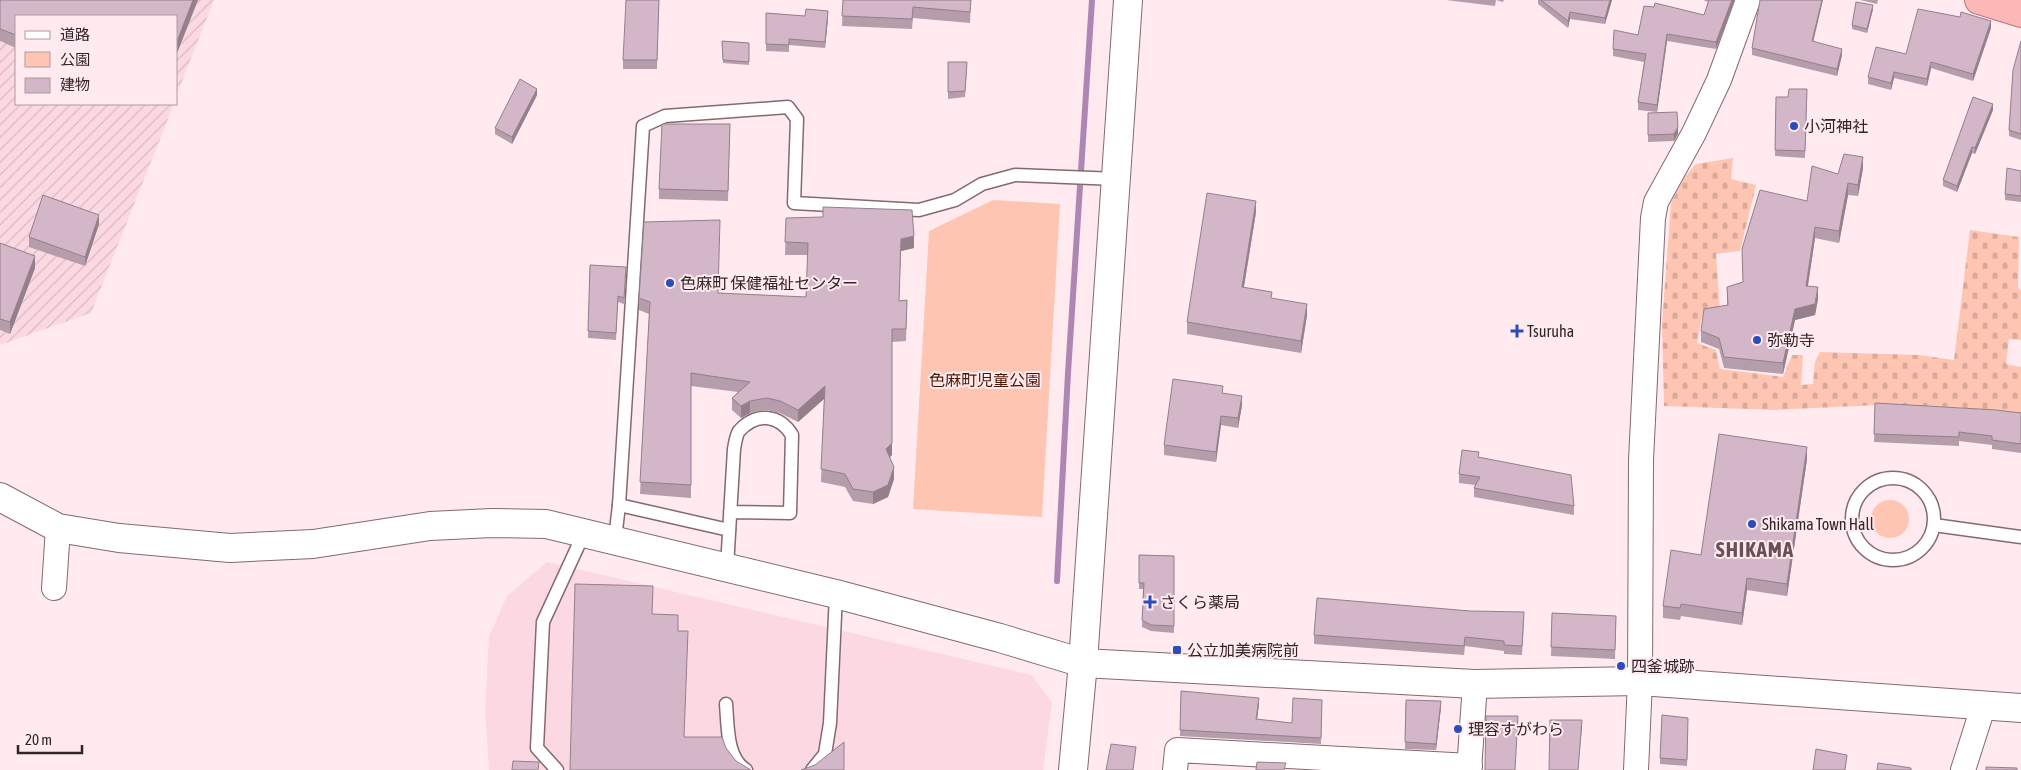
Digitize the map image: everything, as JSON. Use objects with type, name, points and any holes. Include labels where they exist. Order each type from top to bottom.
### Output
[{"type":"highway","points":[[1979,0],[2021,13]]},
{"type":"street","points":[[1073,770],[1083,664],[1105,179],[1128,0]]},
{"type":"street","points":[[1636,770],[1640,681],[1641,460],[1652,218],[1656,202],[1694,133],[1719,80],[1748,0]]},
{"type":"street","points":[[0,497],[58,528],[119,538],[230,548],[313,544],[430,526],[492,523],[546,524],[836,594],[1000,638],[1083,664],[1475,684],[1640,681],[2021,708]]},
{"type":"street","points":[[54,588],[58,528]]},
{"type":"street","points":[[1175,770],[1177,750],[1325,764],[1470,768],[1475,684]]},
{"type":"street","points":[[1963,770],[1984,704]]},
{"type":"lane","points":[[614,539],[619,505],[643,126],[665,116],[788,107],[796,119],[794,203],[919,210],[955,200],[982,184],[1015,175],[1105,179]]},
{"type":"lane","points":[[727,567],[730,512],[734,449],[738,432],[750,422],[764,418],[776,419],[786,424],[792,435],[790,513],[730,512]]},
{"type":"lane","points":[[1900,478],[1920,487],[1929,497],[1934,511],[1934,525],[1930,538],[1918,552],[1901,560],[1888,560],[1875,557],[1865,550],[1856,539],[1852,526],[1852,511],[1857,498],[1866,487],[1879,480],[1900,478]]},
{"type":"lane","points":[[619,505],[729,530]]},
{"type":"lane","points":[[1934,525],[2021,537]]},
{"type":"lane","points":[[557,770],[537,748],[543,622],[584,533]]},
{"type":"lane","points":[[812,770],[825,754],[830,723],[836,594]]},
{"type":"lane","points":[[726,704],[729,744],[739,766],[746,770]]},
{"type":"shaded area","points":[[0,0],[214,0],[178,92],[178,15],[15,15],[15,105],[174,105],[91,313],[0,345]]},
{"type":"shaded area","points":[[547,562],[1032,675],[1052,703],[1043,770],[489,770],[485,713],[489,636],[507,596]]},
{"type":"green space","points":[[1733,158],[1731,179],[1756,185],[1740,251],[1716,254],[1720,311],[1702,316],[1697,343],[1716,350],[1720,369],[1783,377],[1792,355],[1803,355],[1801,385],[1813,384],[1815,362],[1820,352],[1919,355],[1954,360],[1970,230],[2019,237],[2018,288],[2021,290],[2021,340],[2009,339],[2006,364],[2021,367],[2021,416],[1957,407],[1878,405],[1775,410],[1664,406],[1662,324],[1671,203],[1684,178],[1696,164]]},
{"type":"green space","name":"色麻町児童公園","points":[[993,200],[1060,204],[1042,517],[913,509],[929,231]]},
{"type":"green space","points":[[1890,500],[1904,505],[1909,519],[1904,533],[1890,538],[1876,533],[1871,519],[1876,505]]},
{"type":"building","points":[[0,0],[193,0],[178,39],[178,15],[15,15],[15,35],[0,29]]},
{"type":"building","points":[[626,0],[659,0],[657,60],[623,60]]},
{"type":"building","points":[[843,0],[971,0],[970,12],[913,7],[912,19],[842,16]]},
{"type":"building","points":[[1541,0],[1610,0],[1605,18],[1570,12],[1568,21]]},
{"type":"building","points":[[1709,0],[1732,0],[1716,42],[1667,34],[1657,105],[1638,102],[1646,54],[1613,49],[1614,30],[1638,35],[1644,6],[1654,7],[1655,3],[1704,15]]},
{"type":"building","points":[[1760,0],[1822,0],[1812,41],[1842,49],[1837,69],[1752,48]]},
{"type":"building","points":[[1856,2],[1873,5],[1867,29],[1852,25]]},
{"type":"building","points":[[806,9],[828,11],[825,42],[789,39],[789,45],[766,44],[766,13],[805,16]]},
{"type":"building","points":[[1918,9],[1960,17],[1961,12],[1991,21],[1973,74],[1931,62],[1927,79],[1894,72],[1891,83],[1868,77],[1876,47],[1906,54]]},
{"type":"building","points":[[722,41],[749,43],[749,62],[723,60]]},
{"type":"building","points":[[2021,41],[2021,134],[2009,130],[2013,70]]},
{"type":"building","points":[[948,62],[967,62],[965,91],[948,92]]},
{"type":"building","points":[[520,79],[537,89],[512,137],[495,128]]},
{"type":"building","points":[[1789,89],[1807,89],[1805,151],[1775,150],[1776,97],[1788,97]]},
{"type":"building","points":[[1973,97],[1993,104],[1975,148],[1972,147],[1957,186],[1943,180]]},
{"type":"building","points":[[1677,112],[1678,127],[1674,134],[1648,135],[1648,113]]},
{"type":"building","points":[[662,124],[730,124],[728,191],[659,189]]},
{"type":"building","points":[[1844,154],[1863,157],[1858,185],[1848,183],[1839,231],[1815,227],[1806,286],[1818,287],[1815,304],[1795,309],[1783,363],[1724,357],[1719,338],[1701,331],[1704,309],[1728,305],[1727,287],[1743,282],[1742,249],[1760,190],[1807,201],[1812,166],[1838,174]]},
{"type":"building","points":[[2007,168],[2021,171],[2021,196],[2005,194]]},
{"type":"building","points":[[1207,193],[1256,201],[1242,287],[1272,292],[1271,298],[1307,304],[1301,341],[1187,322]]},
{"type":"building","points":[[43,195],[99,215],[85,257],[29,237]]},
{"type":"building","points":[[823,207],[912,210],[914,236],[901,239],[899,301],[907,300],[906,329],[892,329],[892,443],[886,449],[894,467],[888,485],[873,492],[853,489],[845,474],[821,469],[825,386],[798,410],[780,401],[767,398],[750,401],[741,406],[732,398],[750,382],[691,373],[691,485],[640,482],[650,302],[639,298],[644,222],[720,220],[718,293],[806,297],[808,243],[785,242],[786,218],[823,217]]},
{"type":"building","points":[[0,243],[35,256],[10,322],[0,319]]},
{"type":"building","points":[[590,265],[626,267],[624,298],[618,296],[616,333],[588,331]]},
{"type":"building","points":[[1173,379],[1223,386],[1222,393],[1242,396],[1238,418],[1221,416],[1216,452],[1164,445]]},
{"type":"building","points":[[1875,403],[2021,413],[2021,444],[1992,440],[1992,436],[1959,432],[1959,437],[1874,434]]},
{"type":"building","name":"Shikama Town Hall","points":[[1719,434],[1807,447],[1787,584],[1747,578],[1742,613],[1681,604],[1680,608],[1663,606],[1671,550],[1701,555]]},
{"type":"building","points":[[1462,450],[1479,452],[1478,457],[1571,475],[1574,506],[1474,488],[1480,477],[1459,474]]},
{"type":"building","points":[[1139,555],[1174,556],[1174,626],[1151,625],[1142,620],[1144,583],[1139,583]]},
{"type":"building","points":[[575,584],[653,586],[652,614],[678,615],[678,631],[688,631],[684,737],[722,737],[726,748],[736,761],[751,770],[570,770]]},
{"type":"building","points":[[1317,598],[1470,611],[1524,612],[1522,646],[1504,645],[1504,641],[1465,637],[1464,646],[1314,635]]},
{"type":"building","points":[[1552,613],[1616,616],[1615,650],[1551,647]]},
{"type":"building","points":[[1181,691],[1259,698],[1256,719],[1292,723],[1293,698],[1322,700],[1321,738],[1180,730]]},
{"type":"building","points":[[1406,700],[1441,701],[1436,744],[1405,742]]},
{"type":"building","points":[[1662,715],[1688,718],[1687,760],[1660,758]]},
{"type":"building","points":[[1486,716],[1518,716],[1515,770],[1485,770]]},
{"type":"building","points":[[1550,720],[1582,720],[1578,770],[1549,770]]},
{"type":"building","points":[[844,742],[844,770],[801,770],[815,765]]},
{"type":"building","points":[[1111,744],[1136,747],[1133,770],[1106,770]]},
{"type":"building","points":[[1816,749],[1847,755],[1845,770],[1813,770]]},
{"type":"building","points":[[513,761],[539,762],[538,770],[512,770]]},
{"type":"building","points":[[1257,762],[1286,763],[1284,770],[1256,770]]},
{"type":"building","points":[[1878,763],[1911,768],[1911,770],[1877,770]]},
{"type":"building","points":[[1986,767],[2017,768],[2017,770],[1986,770]]},
{"type":"waterway","points":[[1057,581],[1068,373],[1092,0]]},
{"type":"place","name":"小河神社","points":[[1794,126]]},
{"type":"place","name":"色麻町 保健福祉センター","points":[[670,283]]},
{"type":"place","name":"Tsuruha","points":[[1517,331]]},
{"type":"place","name":"弥勒寺","points":[[1757,340]]},
{"type":"place","name":"Shikama Town Hall","points":[[1752,524]]},
{"type":"place","name":"さくら薬局","points":[[1150,602]]},
{"type":"place","name":"公立加美病院前","points":[[1177,650]]},
{"type":"place","name":"四釜城跡","points":[[1621,666]]},
{"type":"place","name":"理容すがわら","points":[[1458,729]]},
{"type":"district","name":"SHIKAMA","points":[[1755,550]]}]
